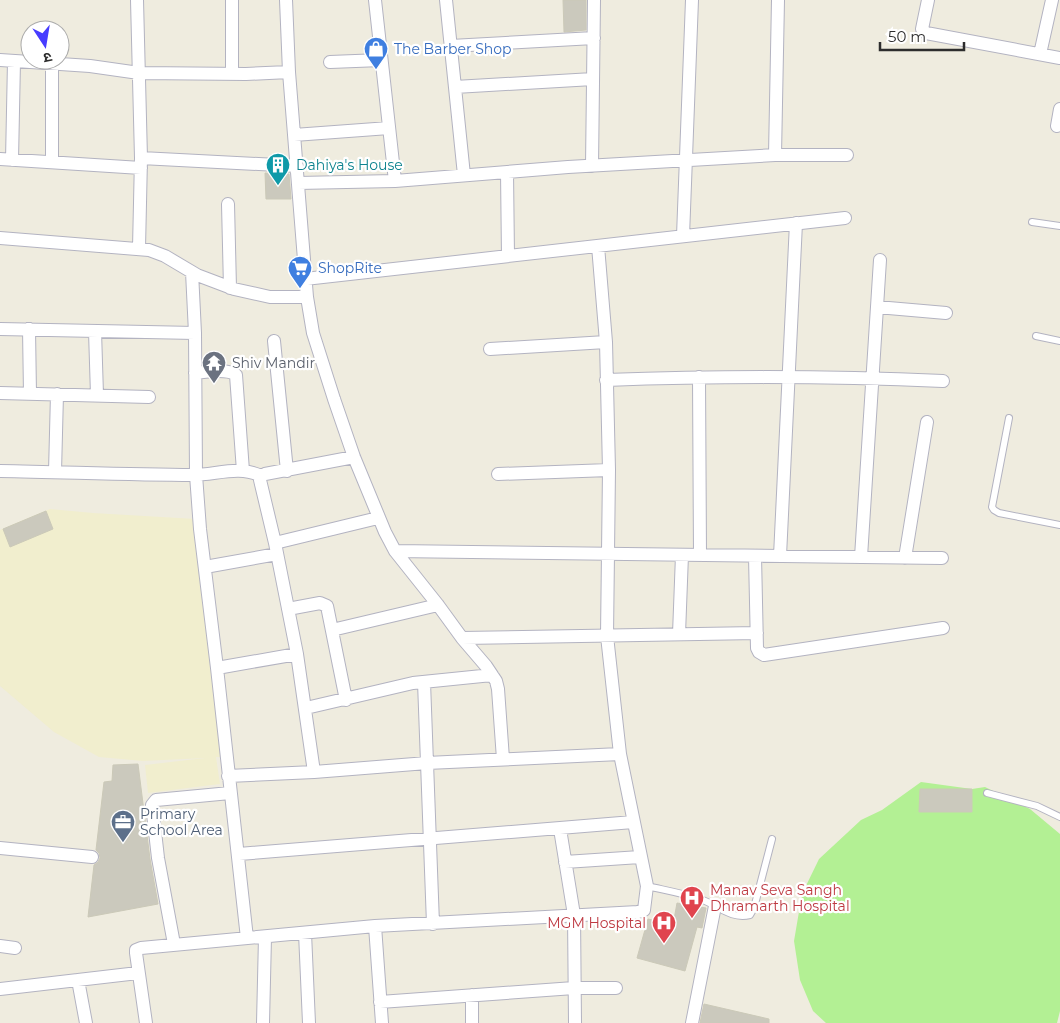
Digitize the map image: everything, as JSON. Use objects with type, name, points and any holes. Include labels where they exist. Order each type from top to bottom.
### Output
[{"type":"street","points":[[137,0],[141,163],[140,248]]},
{"type":"street","points":[[232,0],[232,74]]},
{"type":"street","points":[[286,0],[289,72],[305,278],[313,333],[354,457],[378,518],[395,551],[492,675],[498,689],[503,759]]},
{"type":"street","points":[[375,0],[395,181]]},
{"type":"street","points":[[446,0],[464,175]]},
{"type":"street","points":[[592,166],[594,0]]},
{"type":"street","points":[[683,236],[692,0]]},
{"type":"street","points":[[775,155],[778,0]]},
{"type":"street","points":[[928,0],[922,29],[926,34],[1060,58]]},
{"type":"street","points":[[1040,54],[1052,0]]},
{"type":"street","points":[[451,46],[594,38]]},
{"type":"street","points":[[0,60],[20,61]]},
{"type":"street","points":[[330,62],[381,60]]},
{"type":"street","points":[[14,61],[6,159],[52,162],[297,166]]},
{"type":"street","points":[[70,65],[103,67],[139,73],[232,74],[289,72]]},
{"type":"street","points":[[52,70],[52,162]]},
{"type":"street","points":[[455,87],[593,78]]},
{"type":"street","points":[[1057,126],[1060,110]]},
{"type":"street","points":[[294,135],[389,128]]},
{"type":"street","points":[[298,183],[395,181],[687,159],[847,154]]},
{"type":"street","points":[[507,172],[508,256]]},
{"type":"street","points":[[228,204],[230,288]]},
{"type":"street","points":[[305,278],[845,218]]},
{"type":"street","points":[[780,556],[796,223]]},
{"type":"street","points":[[0,238],[140,248],[165,256],[192,272],[230,288],[270,297],[307,297]]},
{"type":"street","points":[[146,1023],[136,950],[141,948],[375,926],[642,912],[645,907],[647,886],[620,754],[607,636],[608,470],[606,342],[598,246]]},
{"type":"street","points":[[861,557],[880,260]]},
{"type":"street","points":[[192,272],[195,333],[196,475],[200,529],[230,793],[239,854],[247,938]]},
{"type":"street","points":[[877,307],[946,313]]},
{"type":"street","points":[[0,329],[195,333]]},
{"type":"street","points":[[29,329],[30,394]]},
{"type":"street","points":[[95,331],[98,395]]},
{"type":"street","points":[[274,341],[287,471]]},
{"type":"street","points":[[490,349],[606,342]]},
{"type":"street","points":[[195,373],[228,372],[236,375],[243,471]]},
{"type":"street","points":[[699,377],[700,555]]},
{"type":"street","points":[[606,380],[789,377],[943,381]]},
{"type":"street","points":[[0,393],[149,396]]},
{"type":"street","points":[[55,472],[57,394]]},
{"type":"street","points":[[905,558],[927,422]]},
{"type":"street","points":[[0,471],[196,475],[225,471],[243,471],[261,476],[354,457]]},
{"type":"street","points":[[498,474],[608,470]]},
{"type":"street","points":[[261,476],[260,482],[276,549],[297,654],[314,772]]},
{"type":"street","points":[[205,567],[276,549],[378,518]]},
{"type":"street","points":[[395,551],[942,558]]},
{"type":"street","points":[[680,634],[682,555]]},
{"type":"street","points":[[755,556],[757,648],[764,656],[943,628]]},
{"type":"street","points":[[288,609],[324,604],[328,610],[346,700]]},
{"type":"street","points":[[332,630],[438,604]]},
{"type":"street","points":[[462,638],[757,633]]},
{"type":"street","points":[[217,668],[297,654]]},
{"type":"street","points":[[306,708],[424,682],[492,675]]},
{"type":"street","points":[[424,682],[433,924]]},
{"type":"street","points":[[228,776],[314,772],[427,763],[620,754]]},
{"type":"street","points":[[174,944],[158,858],[152,805],[156,800],[230,793]]},
{"type":"street","points":[[239,854],[430,840],[633,822]]},
{"type":"street","points":[[560,828],[574,916],[575,1023]]},
{"type":"street","points":[[0,848],[92,857]]},
{"type":"street","points":[[565,862],[640,857]]},
{"type":"street","points":[[692,1023],[715,906]]},
{"type":"street","points":[[375,926],[382,1023]]},
{"type":"street","points":[[305,933],[309,1023]]},
{"type":"street","points":[[264,1023],[265,937]]},
{"type":"street","points":[[0,946],[15,948]]},
{"type":"street","points":[[0,989],[138,973]]},
{"type":"street","points":[[78,980],[86,1023]]},
{"type":"street","points":[[380,1002],[574,988],[616,988]]},
{"type":"street","points":[[472,995],[472,1023]]},
{"type":"lane","points":[[1032,222],[1060,226]]},
{"type":"lane","points":[[1036,336],[1060,341]]},
{"type":"lane","points":[[1009,418],[992,507],[999,513],[1060,525]]},
{"type":"lane","points":[[987,793],[1037,806],[1060,817]]},
{"type":"lane","points":[[647,886],[699,898],[726,913],[740,916],[750,915],[772,839]]},
{"type":"shaded area","points":[[50,509],[196,519],[203,558],[220,757],[216,757],[220,784],[148,793],[145,765],[205,758],[143,761],[99,757],[54,732],[0,686],[0,530]]},
{"type":"green space","points":[[921,782],[972,789],[985,787],[1030,809],[1060,834],[1060,1011],[1057,1023],[826,1023],[813,1011],[800,980],[794,941],[802,894],[819,859],[861,820],[882,810]]},
{"type":"building","points":[[563,0],[586,0],[586,30],[564,32]]},
{"type":"building","name":"Dahiya's House","points":[[265,173],[289,174],[291,199],[266,199]]},
{"type":"building","points":[[46,511],[53,529],[10,547],[3,529]]},
{"type":"building","name":"Primary School Area","points":[[138,764],[150,859],[158,904],[88,917],[94,865],[100,858],[96,850],[104,782],[112,781],[113,765]]},
{"type":"building","points":[[920,789],[972,789],[972,812],[919,812]]},
{"type":"building","points":[[677,903],[706,908],[702,928],[697,927],[685,971],[637,958],[648,919],[673,925]]},
{"type":"building","points":[[704,1004],[769,1019],[769,1023],[700,1023]]},
{"type":"place","name":"The Barber Shop","points":[[376,70]]},
{"type":"place","name":"Dahiya's House","points":[[278,186]]},
{"type":"place","name":"ShopRite","points":[[300,289]]},
{"type":"place","name":"Shiv Mandir","points":[[214,384]]},
{"type":"place","name":"Primary School Area","points":[[123,843]]},
{"type":"place","name":"Manav Seva Sangh Dhramarth Hospital","points":[[692,919]]},
{"type":"place","name":"MGM Hospital","points":[[664,944]]}]
